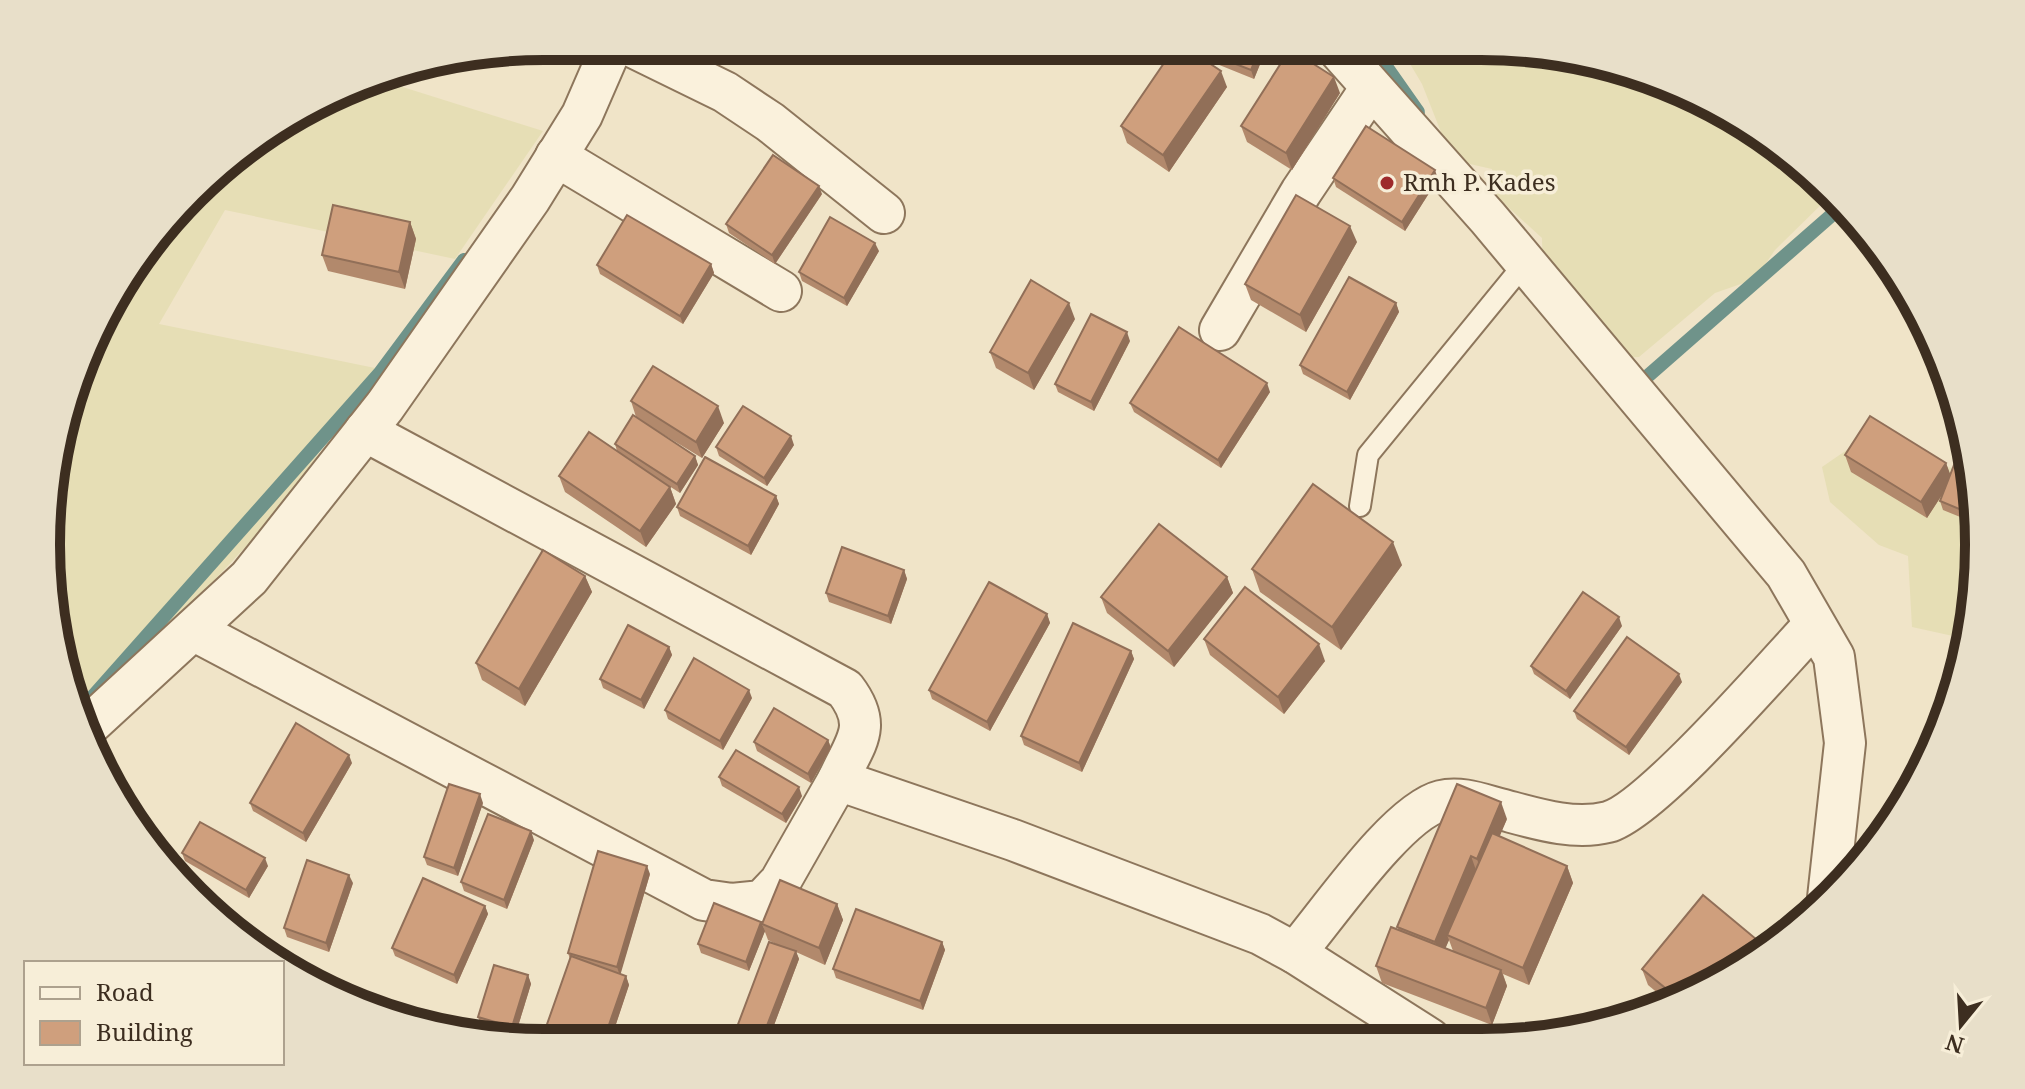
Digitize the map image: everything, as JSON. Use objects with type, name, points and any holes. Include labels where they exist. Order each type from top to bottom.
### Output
[{"type":"street","points":[[94,721],[249,578],[365,431],[530,199],[582,115],[606,60]]},
{"type":"street","points":[[660,60],[725,92],[770,122],[884,213]]},
{"type":"street","points":[[1347,60],[1525,263],[1786,574],[1834,657],[1845,743],[1830,880]]},
{"type":"street","points":[[1220,330],[1301,192],[1371,88]]},
{"type":"street","points":[[556,156],[781,291]]},
{"type":"street","points":[[193,630],[704,900],[732,904],[762,901],[780,882],[838,780],[860,731],[860,709],[845,689],[365,431]]},
{"type":"street","points":[[1295,953],[1404,821],[1433,803],[1460,799],[1552,822],[1581,824],[1608,822],[1627,813],[1659,788],[1814,625]]},
{"type":"street","points":[[838,780],[1013,840],[1260,934],[1414,1029]]},
{"type":"lane","points":[[1360,506],[1368,455],[1525,263]]},
{"type":"shaded area","points":[[1408,60],[1512,61],[1575,69],[1606,77],[1666,97],[1723,125],[1775,160],[1823,202],[1775,250],[1755,279],[1715,293],[1639,357],[1605,358],[1543,278],[1542,238],[1496,196],[1492,169],[1452,160],[1422,84]]},
{"type":"shaded area","points":[[394,84],[543,131],[455,259],[225,210],[159,324],[375,368],[283,507],[145,654],[88,704],[69,639],[64,608],[61,513],[69,450],[97,359],[125,302],[160,250],[225,180],[275,142],[330,110],[389,86]]},
{"type":"shaded area","points":[[1854,445],[1936,467],[1959,468],[1965,544],[1956,637],[1912,627],[1908,556],[1879,545],[1830,502],[1822,467]]},
{"type":"shaded area","points":[[1911,766],[1897,792],[1904,771]]},
{"type":"building","points":[[1166,60],[1204,60],[1221,71],[1163,155],[1121,126]]},
{"type":"building","points":[[1225,60],[1255,60],[1251,70]]},
{"type":"building","points":[[1283,60],[1307,60],[1334,77],[1286,153],[1241,126]]},
{"type":"building","name":"Rmh P. Kades","points":[[1366,126],[1435,170],[1402,222],[1333,178]]},
{"type":"building","points":[[773,155],[819,186],[772,255],[726,224]]},
{"type":"building","points":[[1296,195],[1350,226],[1300,315],[1245,284]]},
{"type":"building","points":[[333,205],[410,222],[399,272],[322,255]]},
{"type":"building","points":[[627,215],[711,264],[680,316],[597,265]]},
{"type":"building","points":[[830,217],[875,243],[844,298],[799,272]]},
{"type":"building","points":[[1349,277],[1396,303],[1347,392],[1300,365]]},
{"type":"building","points":[[1031,280],[1069,303],[1028,373],[990,352]]},
{"type":"building","points":[[1091,314],[1127,332],[1091,402],[1055,384]]},
{"type":"building","points":[[1179,327],[1267,383],[1218,460],[1130,403]]},
{"type":"building","points":[[653,366],[718,406],[696,442],[631,401]]},
{"type":"building","points":[[743,406],[791,436],[764,478],[716,447]]},
{"type":"building","points":[[633,415],[695,456],[677,484],[615,444]]},
{"type":"building","points":[[1870,416],[1946,463],[1921,502],[1845,455]]},
{"type":"building","points":[[589,432],[670,487],[640,531],[559,476]]},
{"type":"building","points":[[705,457],[776,496],[748,546],[677,507]]},
{"type":"building","points":[[1957,457],[1964,511],[1940,501]]},
{"type":"building","points":[[1313,484],[1393,542],[1332,627],[1252,569]]},
{"type":"building","points":[[1159,524],[1227,577],[1168,651],[1101,597]]},
{"type":"building","points":[[842,547],[904,570],[888,616],[826,593]]},
{"type":"building","points":[[543,550],[585,576],[519,689],[476,663]]},
{"type":"building","points":[[989,582],[1047,614],[987,722],[929,690]]},
{"type":"building","points":[[1245,587],[1319,644],[1278,697],[1204,639]]},
{"type":"building","points":[[1583,592],[1619,617],[1566,691],[1531,666]]},
{"type":"building","points":[[1073,623],[1131,651],[1079,763],[1021,736]]},
{"type":"building","points":[[628,625],[669,647],[641,700],[600,679]]},
{"type":"building","points":[[1627,637],[1679,674],[1626,747],[1574,711]]},
{"type":"building","points":[[694,658],[749,690],[720,741],[665,710]]},
{"type":"building","points":[[774,708],[828,740],[808,774],[754,742]]},
{"type":"building","points":[[296,723],[349,755],[303,833],[250,803]]},
{"type":"building","points":[[736,750],[799,787],[782,814],[719,777]]},
{"type":"building","points":[[449,784],[480,794],[454,868],[424,857]]},
{"type":"building","points":[[1457,784],[1501,802],[1477,859],[1471,856],[1435,942],[1397,927]]},
{"type":"building","points":[[488,814],[531,831],[504,900],[461,882]]},
{"type":"building","points":[[200,822],[265,858],[246,890],[182,853]]},
{"type":"building","points":[[1492,833],[1567,866],[1523,968],[1447,935]]},
{"type":"building","points":[[598,851],[647,866],[617,967],[568,953]]},
{"type":"building","points":[[307,860],[349,875],[326,943],[284,928]]},
{"type":"building","points":[[423,878],[485,906],[454,975],[392,948]]},
{"type":"building","points":[[780,880],[837,904],[819,948],[762,924]]},
{"type":"building","points":[[1703,895],[1758,941],[1723,964],[1669,991],[1642,969]]},
{"type":"building","points":[[714,903],[761,922],[746,962],[698,944]]},
{"type":"building","points":[[856,909],[942,942],[920,1001],[833,969]]},
{"type":"building","points":[[1391,927],[1501,970],[1486,1008],[1376,966]]},
{"type":"building","points":[[769,942],[796,951],[766,1029],[736,1029]]},
{"type":"building","points":[[571,956],[626,976],[608,1029],[545,1029]]},
{"type":"building","points":[[494,965],[528,975],[512,1027],[478,1017]]},
{"type":"waterway","points":[[1380,60],[1418,112]]},
{"type":"waterway","points":[[1649,375],[1834,213]]},
{"type":"waterway","points":[[89,701],[380,373],[464,260]]},
{"type":"place","name":"Rmh P. Kades","points":[[1387,183]]}]
